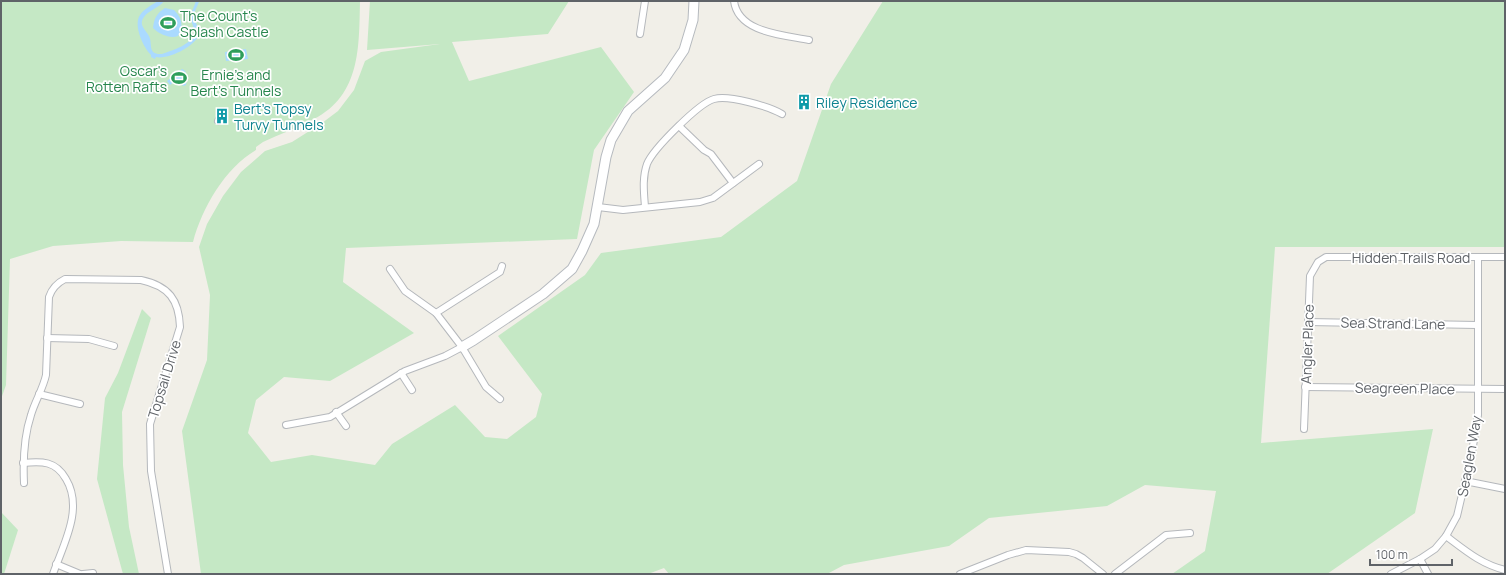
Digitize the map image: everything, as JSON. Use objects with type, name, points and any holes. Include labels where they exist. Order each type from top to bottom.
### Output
[{"type":"street","points":[[640,34],[645,1]]},
{"type":"street","points":[[286,425],[323,419],[401,373],[445,356],[462,347],[543,294],[572,269],[594,224],[606,157],[611,140],[628,111],[665,78],[684,50],[693,20],[694,1]]},
{"type":"street","points":[[734,1],[737,13],[742,19],[751,25],[762,30],[809,40]]},
{"type":"street","points":[[645,207],[643,184],[647,164],[658,147],[669,135],[708,101],[724,97],[772,108],[782,114]]},
{"type":"street","points":[[679,126],[711,154],[733,183]]},
{"type":"street","points":[[598,207],[624,210],[700,202],[713,198],[759,164]]},
{"type":"street","name":"Hidden Trails Road","points":[[1318,262],[1326,257],[1505,257]]},
{"type":"street","name":"Seaglen Way","points":[[1392,574],[1435,549],[1446,536],[1457,516],[1476,427],[1478,388],[1478,257]]},
{"type":"street","name":"Angler Place","points":[[1304,428],[1310,276],[1318,262]]},
{"type":"street","points":[[436,313],[500,272],[502,266]]},
{"type":"street","points":[[390,269],[405,291],[436,313],[462,347],[486,387],[500,399]]},
{"type":"street","name":"Topsail Drive","points":[[47,338],[49,297],[56,285],[65,279],[141,280],[152,282],[164,289],[177,306],[180,314],[180,327],[150,424],[151,471],[168,574]]},
{"type":"street","name":"Sea Strand Lane","points":[[1308,322],[1477,325]]},
{"type":"street","points":[[24,483],[24,463],[28,424],[46,375],[47,338],[89,339],[114,346]]},
{"type":"street","points":[[401,373],[412,390]]},
{"type":"street","name":"Seagreen Place","points":[[1305,387],[1505,389]]},
{"type":"street","points":[[39,394],[80,404]]},
{"type":"street","points":[[336,412],[346,426]]},
{"type":"street","points":[[24,463],[35,462],[56,466],[65,477],[71,489],[74,502],[72,516],[53,574]]},
{"type":"street","points":[[1465,481],[1505,489]]},
{"type":"street","points":[[1115,574],[1166,535],[1190,533]]},
{"type":"street","points":[[1446,536],[1478,560],[1493,567],[1505,570]]},
{"type":"street","points":[[960,574],[1008,555],[1026,550],[1069,552],[1076,554],[1103,574]]},
{"type":"street","points":[[1420,559],[1428,574]]},
{"type":"street","points":[[56,564],[82,574],[93,573]]},
{"type":"green space","points":[[1,1],[360,1],[359,35],[354,68],[349,83],[341,97],[329,109],[314,119],[263,142],[256,147],[256,150],[234,167],[216,190],[202,216],[193,242],[121,241],[53,246],[10,259],[6,385],[1,399]]},
{"type":"green space","points":[[370,1],[569,1],[548,34],[452,42],[469,81],[601,47],[634,92],[594,150],[577,239],[346,248],[343,282],[414,333],[330,381],[284,377],[256,400],[248,433],[271,462],[312,455],[375,465],[392,444],[455,405],[485,437],[507,439],[536,417],[542,394],[498,336],[585,275],[601,253],[721,237],[797,181],[831,84],[883,1],[1505,1],[1505,247],[1275,247],[1261,443],[1433,429],[1415,513],[1327,574],[1172,574],[1205,551],[1216,491],[1145,485],[1107,506],[989,518],[949,546],[844,565],[827,574],[669,574],[664,568],[648,574],[201,574],[182,431],[207,360],[210,295],[199,247],[207,224],[223,196],[241,172],[265,151],[292,142],[338,111],[354,90],[365,61],[381,52],[440,44],[367,50]]},
{"type":"green space","points":[[142,309],[151,318],[122,412],[123,465],[129,527],[139,574],[123,574],[97,479],[105,398],[118,373]]},
{"type":"green space","points":[[1,512],[18,530],[4,574],[1,574]]},
{"type":"water","points":[[158,1],[164,1],[142,20],[142,25],[149,36],[151,48],[154,53],[162,54],[176,49],[186,44],[193,37],[195,32],[190,17],[196,1],[199,1],[194,16],[199,29],[199,34],[193,43],[181,51],[167,56],[156,57],[155,59],[151,57],[142,41],[138,30],[138,19],[148,7]]},
{"type":"water","name":"The Count's Splash Castle","points":[[165,8],[174,10],[179,16],[181,29],[178,36],[172,37],[165,35],[153,28],[156,16]]},
{"type":"water","name":"Ernie's and Bert's Tunnels","points":[[246,49],[248,59],[226,61],[225,52]]},
{"type":"water","name":"Oscar's Rotten Rafts","points":[[182,69],[186,73],[186,85],[183,86],[178,79],[170,85],[167,81]]},
{"type":"place","name":"The Count's Splash Castle","points":[[168,23]]},
{"type":"place","name":"Ernie's and Bert's Tunnels","points":[[236,55]]},
{"type":"place","name":"Oscar's Rotten Rafts","points":[[179,78]]},
{"type":"place","name":"Riley Residence","points":[[804,102]]},
{"type":"place","name":"Bert's Topsy Turvy Tunnels","points":[[222,116]]}]
